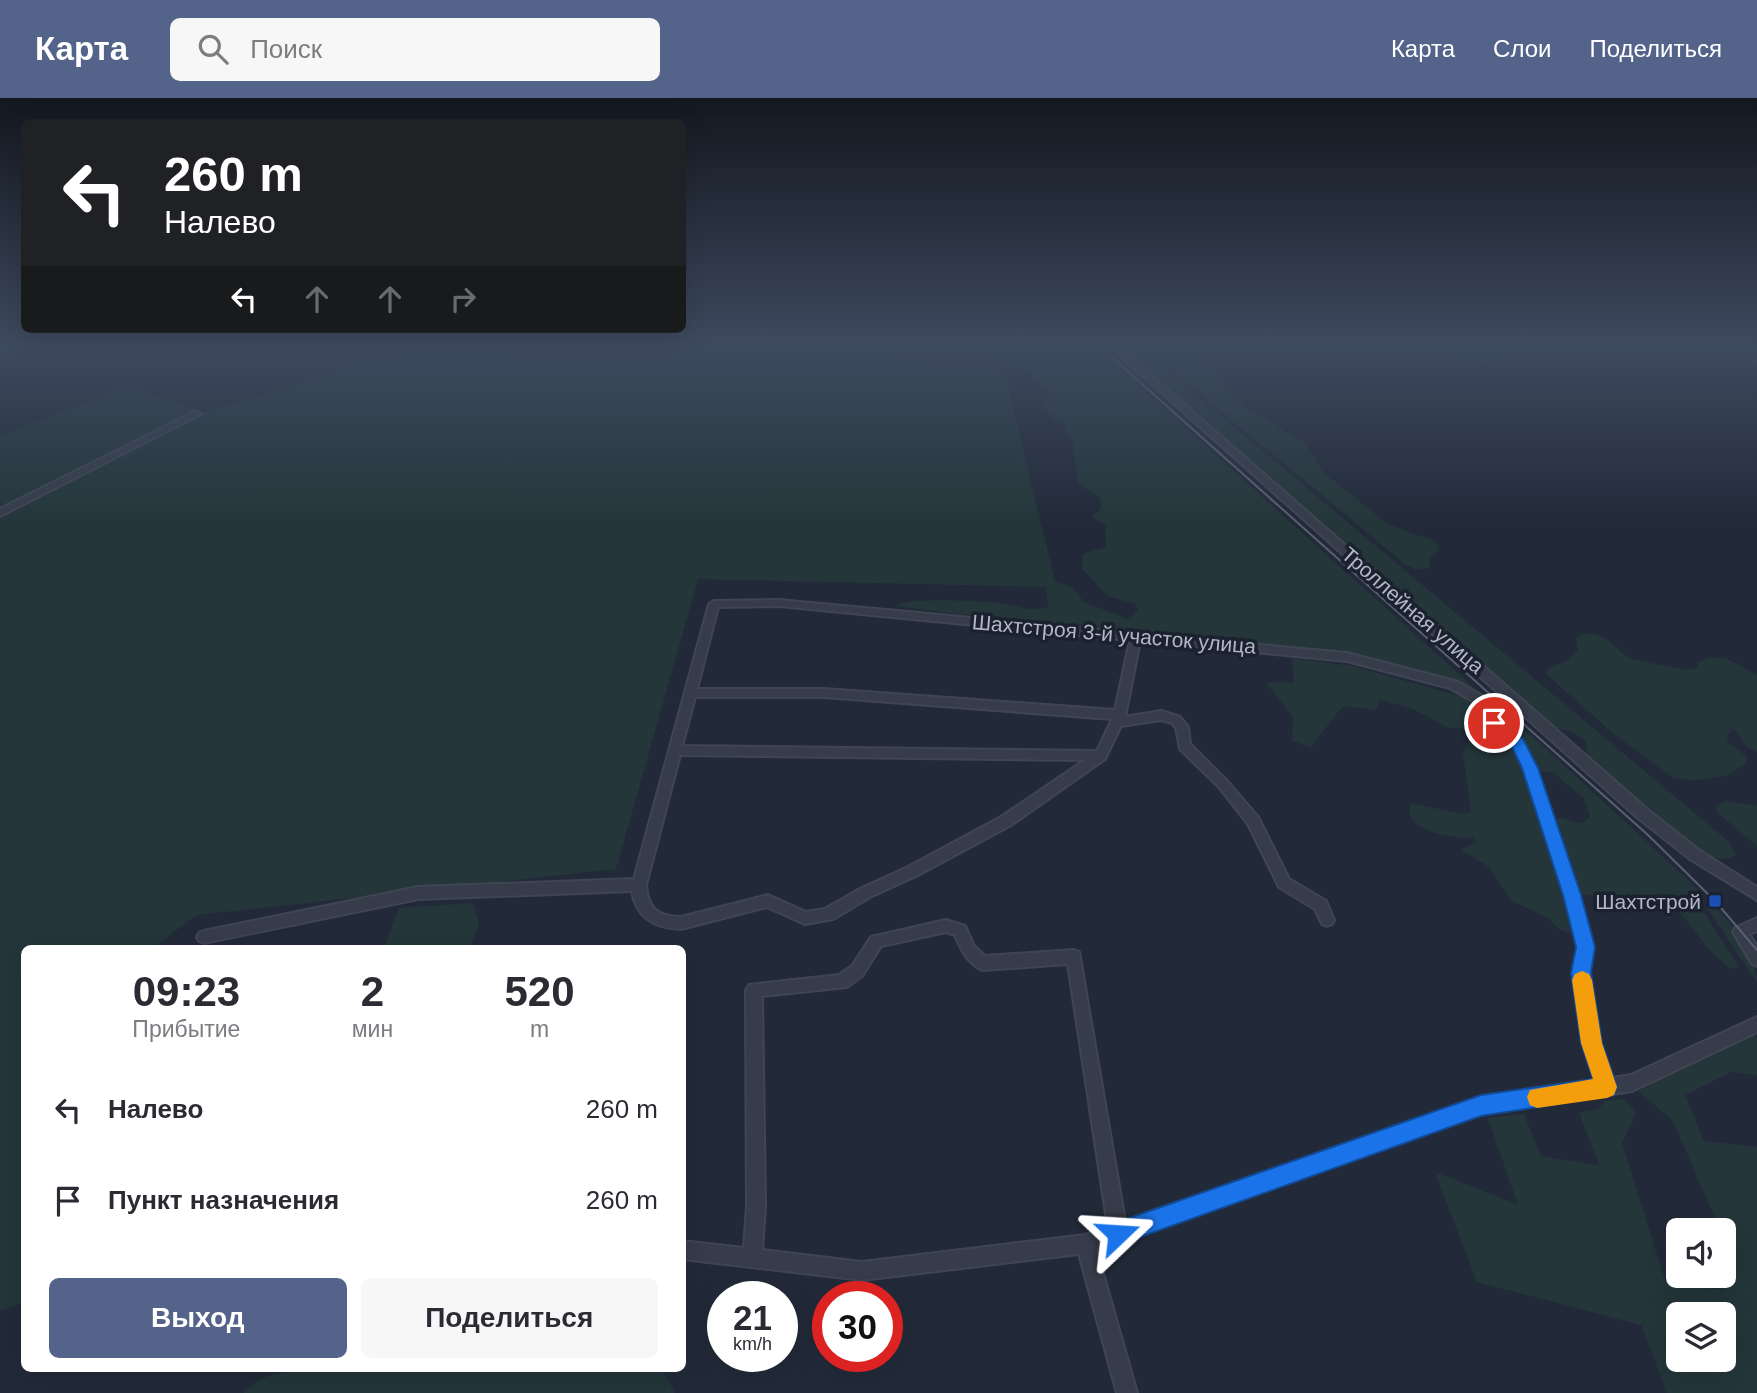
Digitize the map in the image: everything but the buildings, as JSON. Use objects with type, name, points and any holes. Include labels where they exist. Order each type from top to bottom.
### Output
[{"type":"street","name":"Троллейная улица","points":[[1178,403],[1676,841],[1757,894]]},
{"type":"street","points":[[0,513],[197,414]]},
{"type":"street","name":"Шахтстроя 3-й участок улица","points":[[690,693],[714,604],[779,603],[1347,657],[1454,685],[1503,713]]},
{"type":"street","points":[[1136,635],[1118,718],[1101,756],[1006,821],[913,871],[864,892],[828,915],[805,918],[768,901],[681,923],[654,919],[645,911],[639,898],[639,885],[690,693],[824,693],[1118,718],[1165,714],[1178,721],[1182,727],[1184,746],[1223,785],[1253,821],[1284,883],[1321,905],[1327,920]]},
{"type":"street","points":[[1519,704],[1503,713],[1494,723],[1518,743],[1530,768],[1572,895],[1586,947],[1581,973],[1591,1043],[1607,1087]]},
{"type":"street","points":[[674,750],[1101,756]]},
{"type":"street","points":[[204,937],[418,893],[639,885]]},
{"type":"street","points":[[1757,924],[1740,932],[1757,959]]},
{"type":"street","points":[[752,1258],[756,1206],[754,990],[842,982],[857,971],[876,941],[946,926],[960,930],[969,950],[982,963],[1074,957],[1118,1234]]},
{"type":"street","points":[[686,1251],[862,1271],[1085,1244],[1481,1106],[1632,1083],[1757,1024]]},
{"type":"street","points":[[1085,1244],[1127,1393]]},
{"type":"shaded area","points":[[84,403],[179,403],[205,412],[232,403],[1012,403],[1055,582],[1072,587],[1084,602],[1128,619],[1138,610],[1136,604],[1108,596],[1082,569],[1083,554],[1106,547],[1105,525],[1091,516],[1101,509],[1100,497],[1078,484],[1072,438],[1064,432],[1067,425],[1051,418],[1043,405],[1158,403],[1481,694],[1420,671],[1342,653],[1045,625],[895,606],[914,601],[945,600],[990,602],[1041,609],[1048,607],[1046,587],[698,579],[616,869],[196,915],[157,945],[21,945],[21,1304],[0,1311],[0,435]]},
{"type":"shaded area","points":[[1180,403],[1206,403],[1728,841],[1736,854],[1723,859],[1699,850],[1608,778],[1587,754],[1585,741],[1573,732],[1552,727]]},
{"type":"shaded area","points":[[1212,403],[1242,403],[1304,443],[1323,472],[1389,525],[1435,541],[1439,550],[1429,558],[1430,568],[1417,570],[1406,565]]},
{"type":"shaded area","points":[[1584,633],[1608,640],[1634,660],[1688,670],[1697,668],[1699,662],[1715,657],[1736,663],[1757,676],[1757,752],[1747,747],[1733,728],[1727,736],[1728,742],[1748,758],[1745,764],[1727,776],[1695,780],[1674,778],[1615,735],[1546,674],[1548,668],[1569,660],[1578,649],[1576,638]]},
{"type":"shaded area","points":[[1292,658],[1352,666],[1484,703],[1494,712],[1476,728],[1449,728],[1413,709],[1380,700],[1376,710],[1343,706],[1311,747],[1292,741],[1293,716],[1266,683],[1294,682]]},
{"type":"shaded area","points":[[1514,727],[1532,736],[1687,879],[1700,893],[1698,903],[1739,967],[1730,969],[1707,947],[1675,906],[1580,894],[1552,821],[1561,818],[1582,824],[1590,817],[1584,798],[1553,772],[1537,771],[1511,730]]},
{"type":"shaded area","points":[[1503,735],[1515,745],[1560,878],[1572,934],[1560,930],[1548,918],[1512,901],[1489,867],[1461,850],[1476,842],[1474,837],[1455,837],[1431,832],[1413,821],[1409,813],[1411,803],[1462,814],[1471,812],[1463,753],[1469,741]]},
{"type":"shaded area","points":[[1725,801],[1757,806],[1757,846],[1718,813],[1716,807]]},
{"type":"shaded area","points":[[473,903],[479,924],[471,945],[385,945],[399,908]]},
{"type":"shaded area","points":[[1710,905],[1726,918],[1741,939],[1756,973],[1757,982],[1707,908]]},
{"type":"shaded area","points":[[1753,1032],[1757,1038],[1757,1075],[1731,1072],[1685,1095],[1704,1141],[1757,1147],[1757,1393],[1667,1393],[1641,1325],[1477,1282],[1435,1172],[1518,1205],[1488,1118],[1524,1114],[1541,1156],[1600,1166],[1579,1113],[1598,1109],[1605,1101],[1623,1099],[1636,1113],[1622,1143],[1666,1288],[1736,1288],[1736,1218],[1715,1218],[1673,1121],[1638,1091]]},
{"type":"shaded area","points":[[285,1372],[664,1372],[675,1393],[243,1393],[259,1379]]},
{"type":"tram line","points":[[1164,403],[1648,835],[1715,901],[1757,950]]},
{"type":"slow traffic","points":[[1537,1097],[1607,1087],[1591,1043],[1582,980]]},
{"type":"place","name":"Шахтстрой","points":[[1715,901]]},
{"type":"route","points":[[1118,1234],[1481,1106],[1607,1087],[1591,1043],[1581,973],[1586,947],[1572,895],[1530,768],[1518,743],[1494,723]]}]
